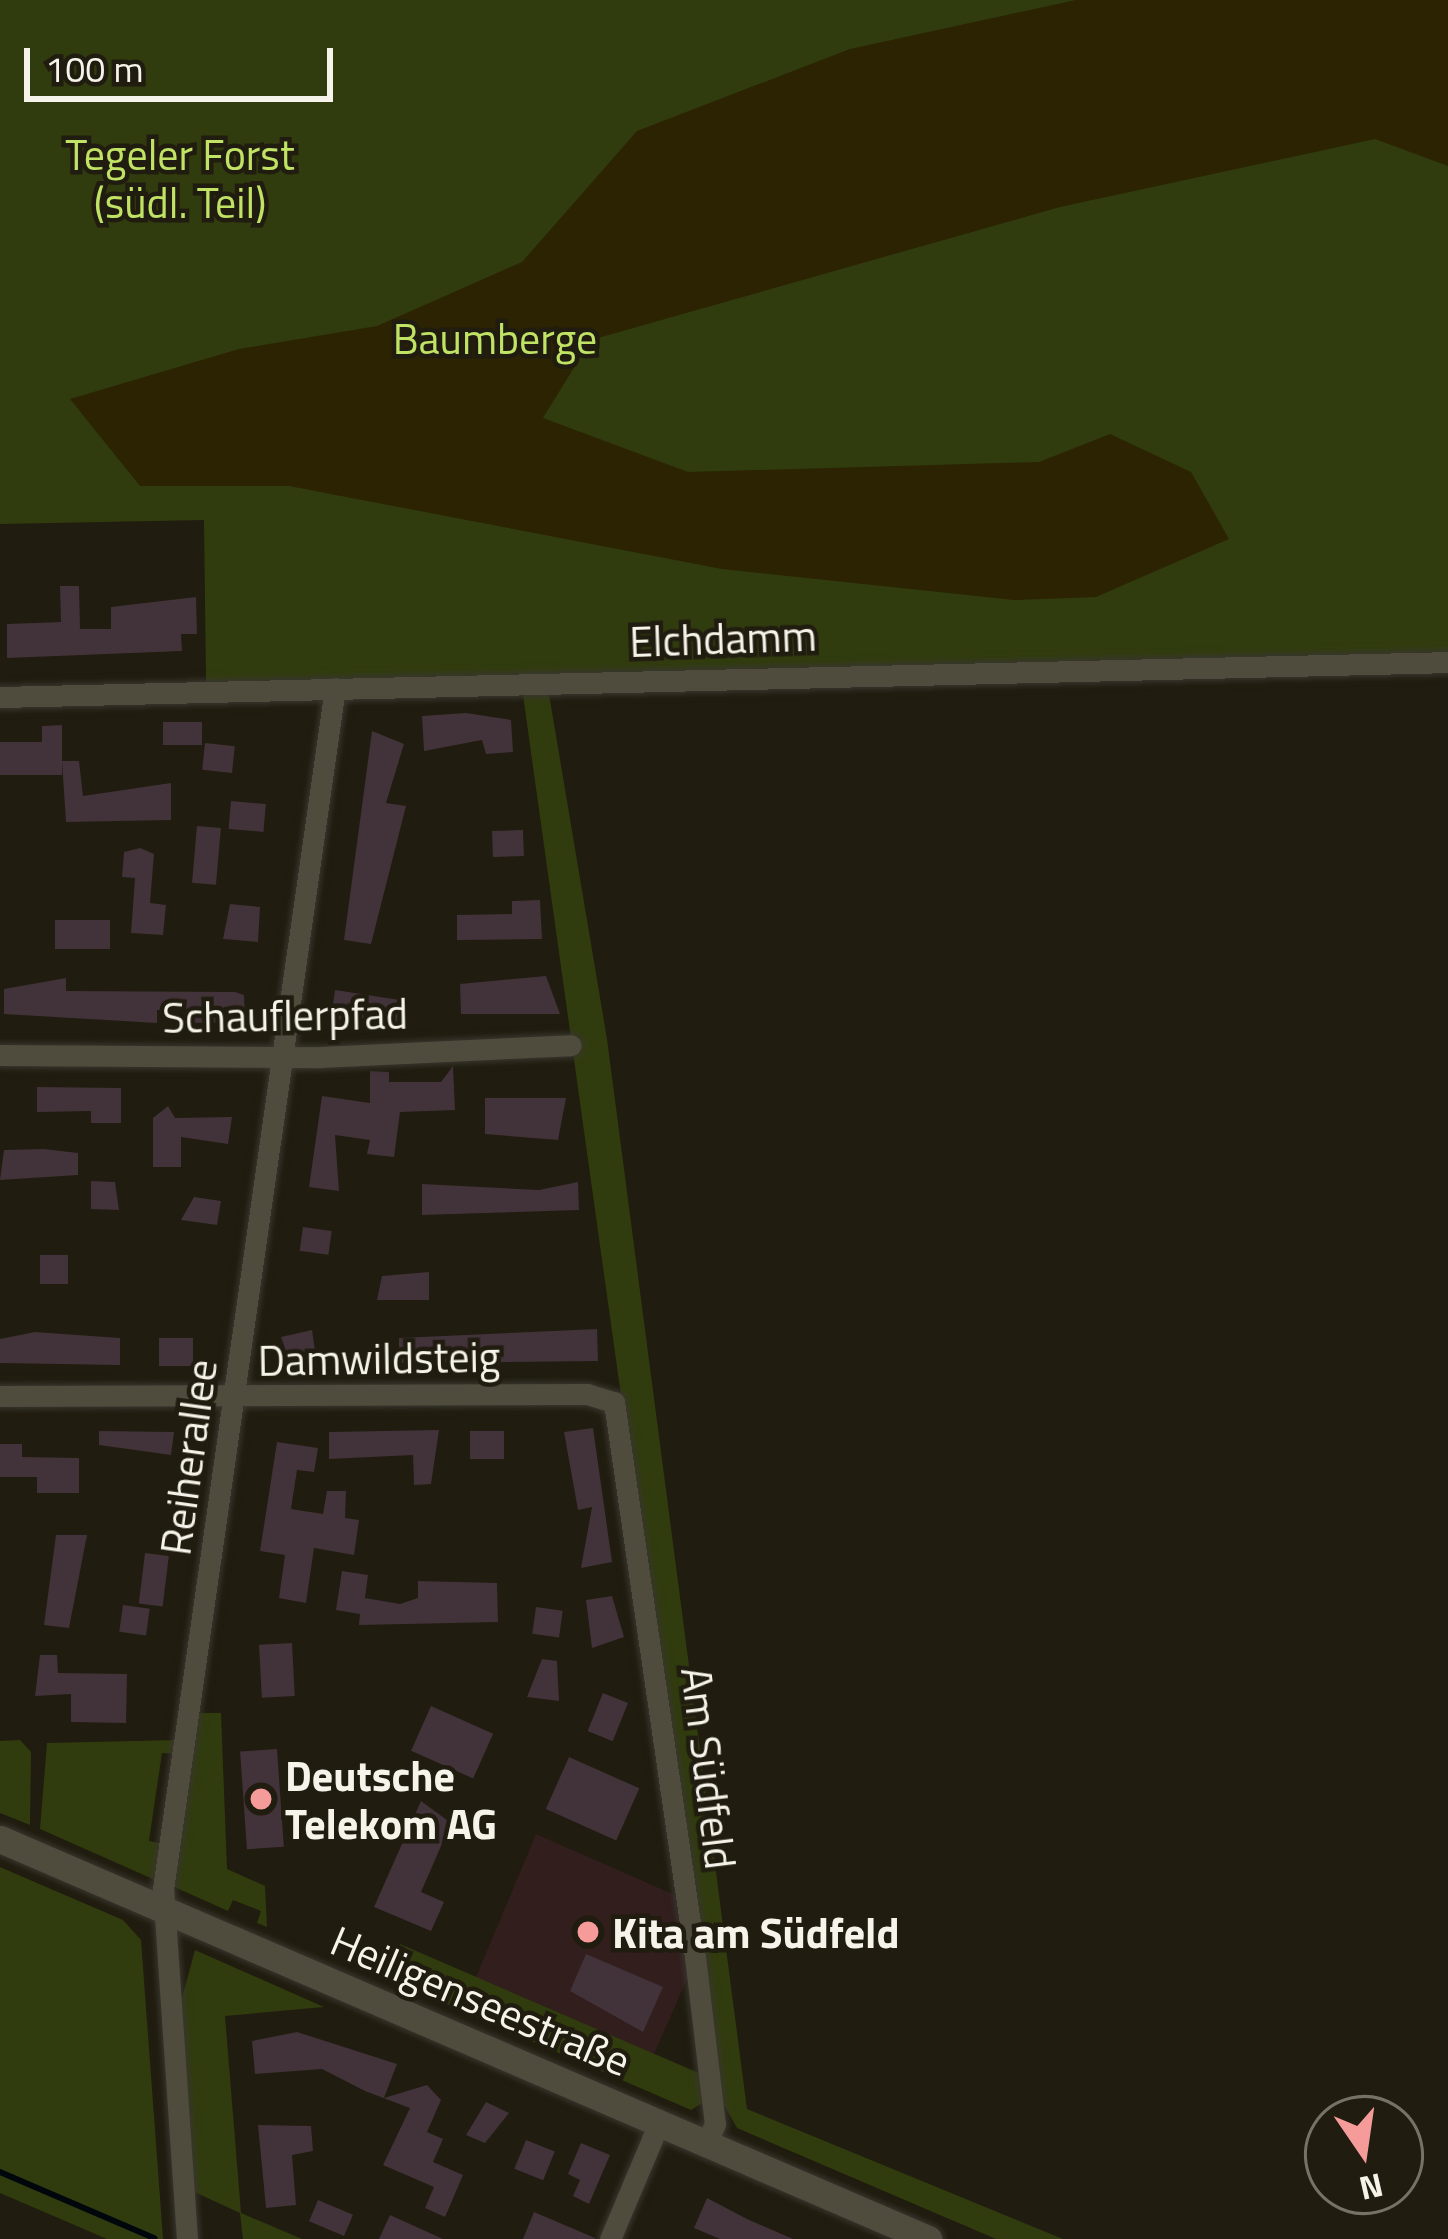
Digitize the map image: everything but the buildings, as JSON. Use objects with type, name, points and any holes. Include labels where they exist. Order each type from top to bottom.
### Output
[{"type":"main road","name":"Heiligenseestraße","points":[[0,1839],[928,2239]]},
{"type":"street","name":"Elchdamm","points":[[0,697],[1448,662]]},
{"type":"street","name":"Reiherallee","points":[[188,2239],[166,1910],[335,688]]},
{"type":"street","name":"Schauflerpfad","points":[[0,1055],[284,1057],[571,1045]]},
{"type":"street","name":"Damwildsteig","points":[[0,1396],[236,1399],[587,1394],[614,1402]]},
{"type":"street","name":"Am Südfeld","points":[[614,1402],[702,2012],[715,2124],[706,2144]]},
{"type":"street","points":[[610,2239],[659,2123]]},
{"type":"shaded area","name":"Kita am Südfeld","points":[[536,1834],[675,1895],[688,1977],[654,2054],[476,1977]]},
{"type":"green space","name":"Tegeler Forst (südl. Teil)","points":[[0,0],[1448,0],[1448,656],[206,682],[204,520],[0,524]]},
{"type":"green space","points":[[522,688],[548,688],[607,1039],[747,2109],[1063,2239],[996,2239],[737,2128],[719,2096]]},
{"type":"green space","points":[[197,1713],[221,1713],[227,1869],[265,1886],[267,1927],[257,1923],[261,1911],[233,1900],[228,1911],[172,1886]]},
{"type":"green space","points":[[20,1740],[31,1752],[30,1825],[0,1813],[0,1741]]},
{"type":"green space","points":[[179,1740],[178,1754],[162,1753],[149,1841],[165,1844],[155,1880],[40,1829],[47,1743]]},
{"type":"green space","points":[[0,1867],[123,1920],[141,1940],[163,2239],[107,2239],[0,2193]]},
{"type":"green space","points":[[400,1944],[701,2074],[704,2102],[691,2110],[390,1980]]},
{"type":"green space","points":[[195,1950],[324,2007],[225,2016],[241,2213],[302,2239],[243,2239],[240,2213],[190,2190],[176,2020]]},
{"type":"sand","points":[[1076,0],[1448,0],[1448,166],[1375,139],[1060,207],[591,340],[543,418],[688,472],[1039,462],[1110,434],[1191,472],[1229,539],[1096,597],[1014,600],[722,569],[289,486],[140,486],[70,399],[239,349],[377,326],[522,262],[637,131],[850,49]]},
{"type":"waterway","points":[[0,2172],[154,2238]]},
{"type":"place","name":"Deutsche Telekom AG","points":[[261,1799]]},
{"type":"place","name":"Kita am Südfeld","points":[[588,1932]]},
{"type":"park label","name":"Baumberge","points":[[495,338]]}]
